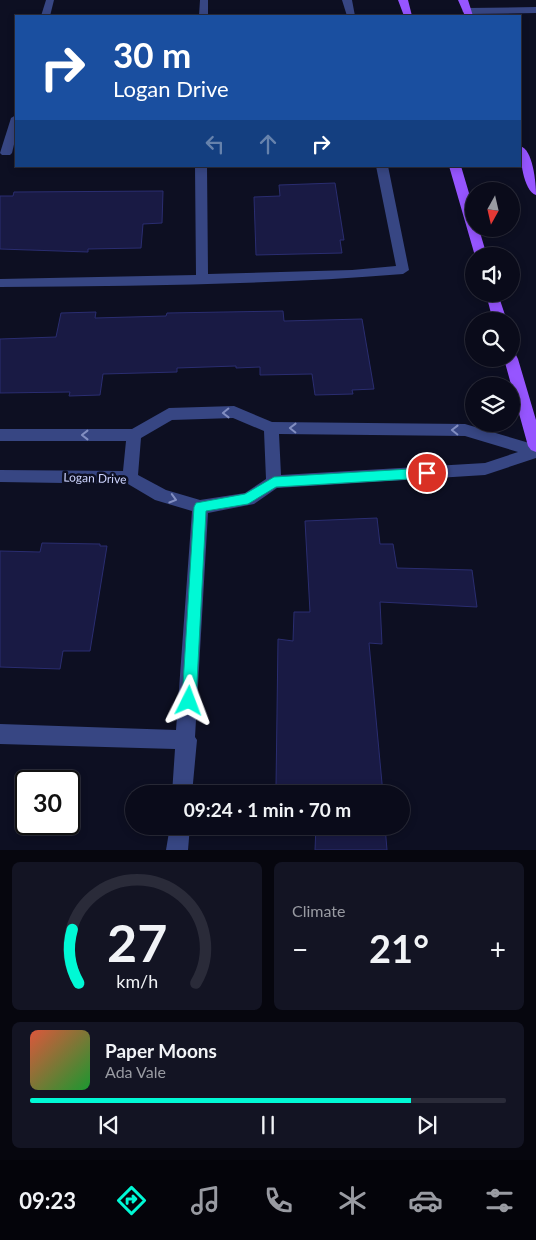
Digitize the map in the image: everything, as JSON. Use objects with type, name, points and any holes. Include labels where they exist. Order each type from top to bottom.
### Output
[{"type":"main road","points":[[403,0],[408,15]]},
{"type":"main road","points":[[463,0],[468,14]]},
{"type":"main road","points":[[521,152],[536,191]]},
{"type":"main road","points":[[455,167],[478,247]]},
{"type":"main road","points":[[513,367],[536,446]]},
{"type":"street","points":[[46,15],[50,0]]},
{"type":"street","points":[[204,0],[204,15]]},
{"type":"street","points":[[348,0],[351,15]]},
{"type":"street","points":[[468,14],[536,10]]},
{"type":"street","points":[[7,154],[15,122]]},
{"type":"street","points":[[201,167],[202,279]]},
{"type":"street","points":[[0,283],[202,279],[352,274],[403,270],[382,167]]},
{"type":"street","name":"Logan Drive","points":[[134,435],[169,414],[234,412],[271,428],[465,430],[536,451]]},
{"type":"street","points":[[271,428],[274,482]]},
{"type":"street","points":[[0,435],[134,435],[130,478]]},
{"type":"street","name":"Logan Drive","points":[[0,476],[130,478],[161,495],[200,507],[248,499],[274,482],[485,469],[536,451]]},
{"type":"street","points":[[183,785],[200,507]]},
{"type":"street","points":[[0,734],[187,740]]},
{"type":"street","points":[[178,850],[179,835]]},
{"type":"building","points":[[335,183],[344,240],[340,240],[342,253],[256,255],[254,197],[280,196],[279,185]]},
{"type":"building","points":[[163,191],[162,223],[143,224],[141,248],[88,249],[88,252],[0,249],[0,196],[13,196],[14,192]]},
{"type":"building","points":[[283,311],[284,321],[362,319],[374,389],[352,390],[353,394],[315,395],[312,374],[260,375],[260,367],[236,368],[236,366],[177,368],[177,372],[103,374],[100,395],[69,396],[70,392],[0,393],[0,339],[56,337],[61,313],[96,312],[95,318],[166,316],[167,313]]},
{"type":"building","points":[[377,518],[380,544],[393,544],[397,568],[472,570],[477,607],[380,602],[382,644],[369,643],[382,785],[276,785],[278,639],[293,641],[294,612],[310,612],[305,521]]},
{"type":"building","points":[[42,543],[100,544],[100,546],[107,546],[90,651],[63,651],[60,669],[0,667],[0,551],[40,552]]},
{"type":"building","points":[[316,835],[386,835],[387,850],[315,850]]},
{"type":"route","points":[[189,701],[200,507],[248,499],[274,482],[427,473]]}]
